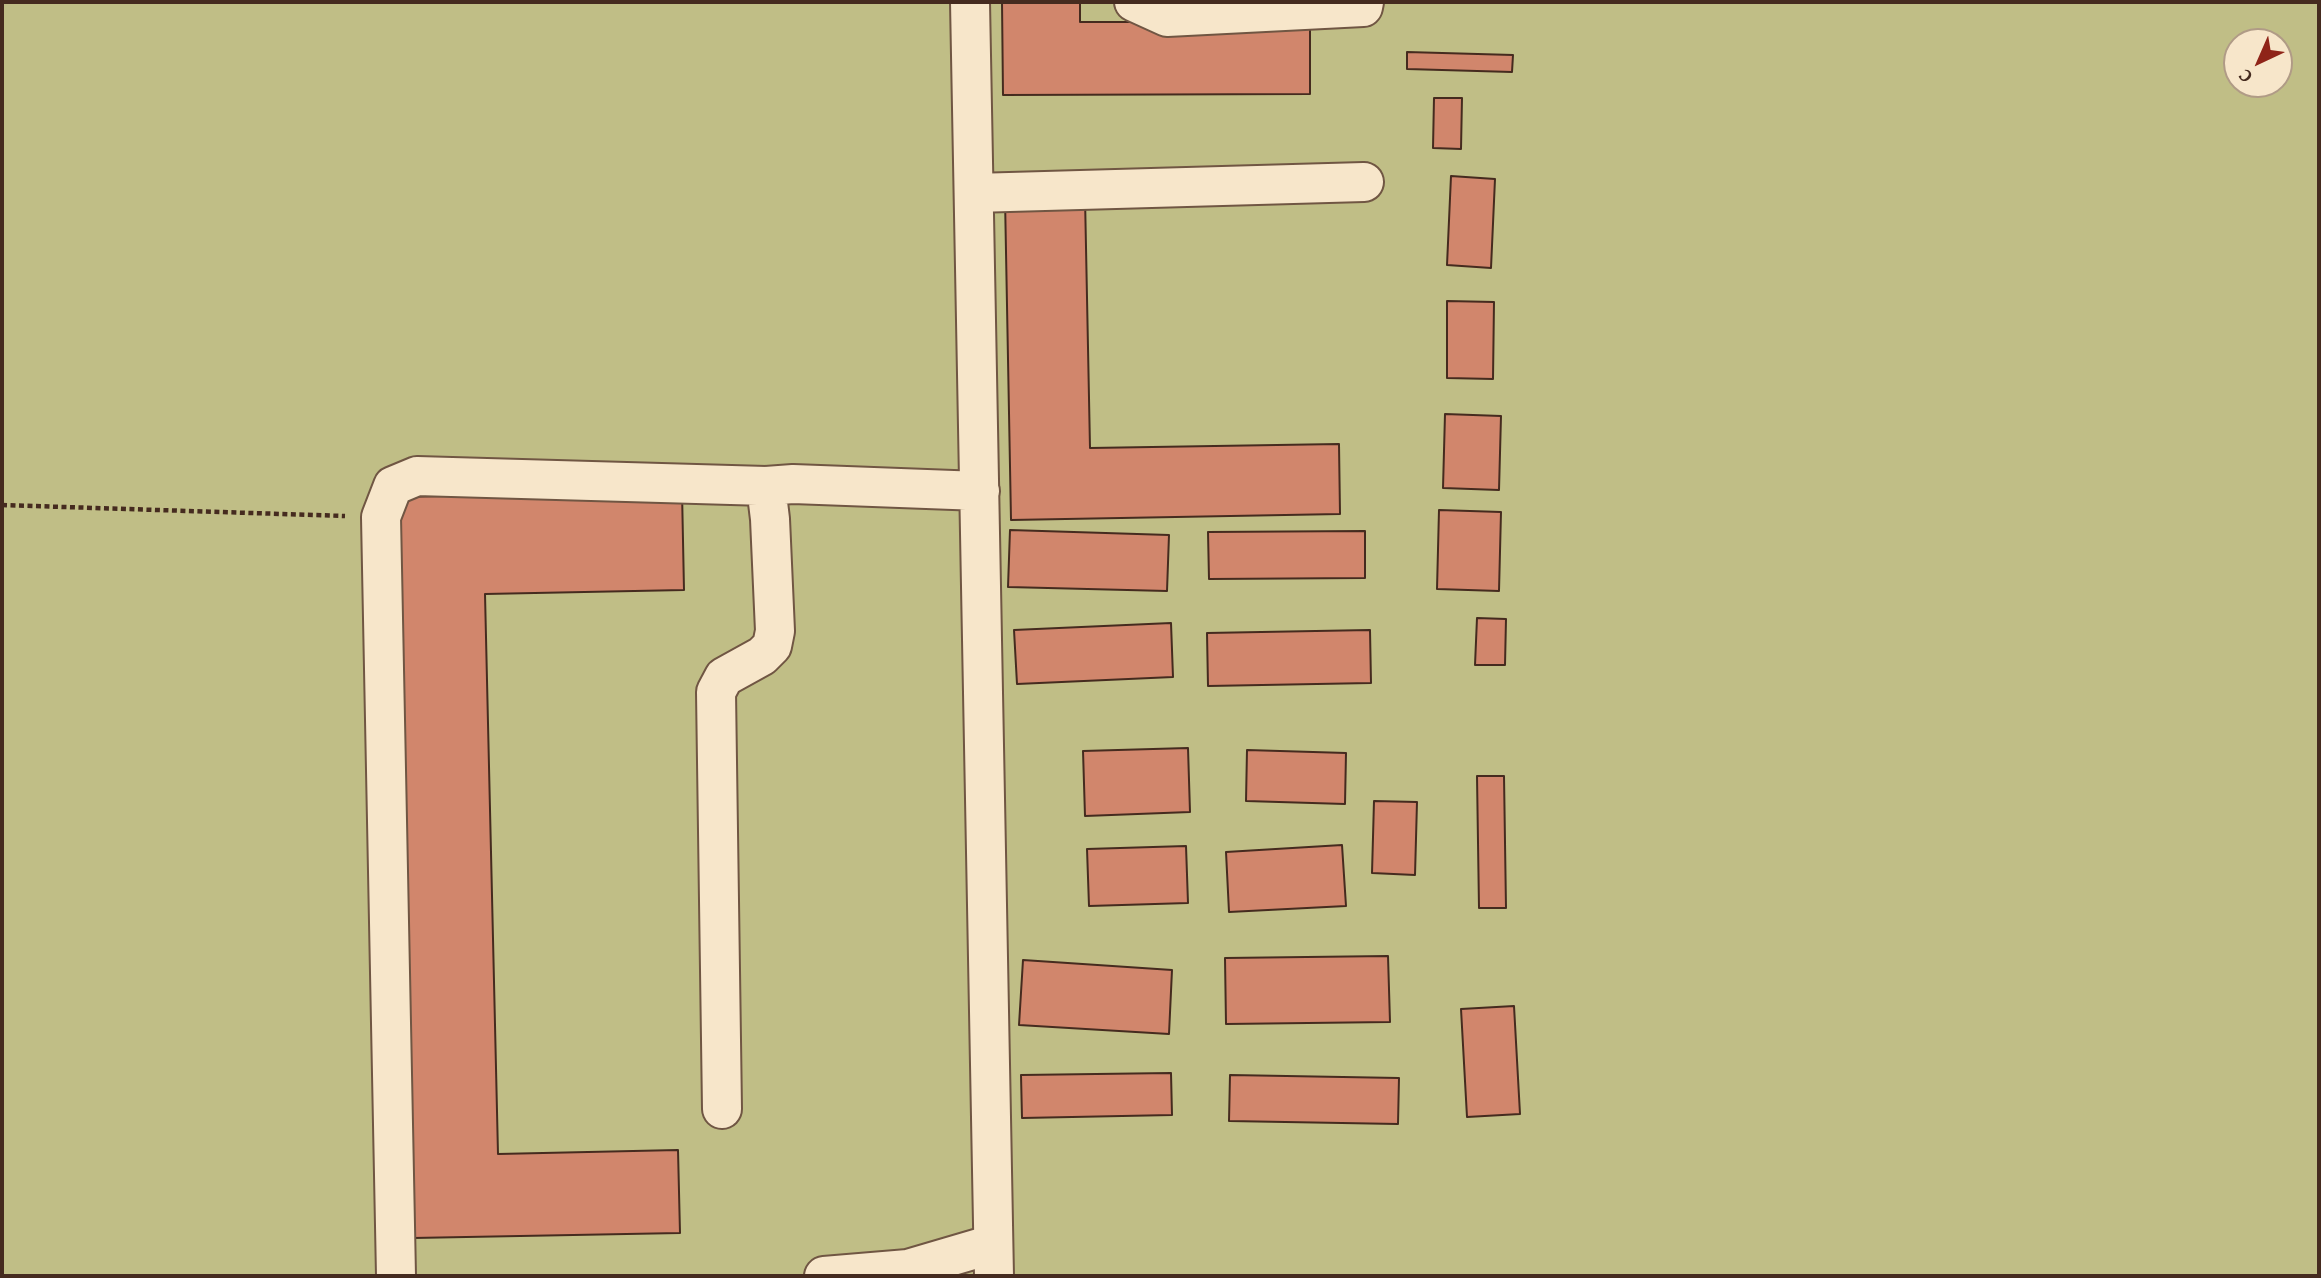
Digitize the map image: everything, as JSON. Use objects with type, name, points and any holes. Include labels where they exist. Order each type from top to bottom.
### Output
[{"type":"street","points":[[824,1276],[994,1260],[970,2]]},
{"type":"street","points":[[1134,2],[1167,17],[1363,7],[1364,2]]},
{"type":"street","points":[[974,193],[1364,182]]},
{"type":"street","points":[[396,1276],[381,517],[393,486],[417,476],[980,491]]},
{"type":"street","points":[[722,1109],[716,692],[724,677],[762,656],[772,646],[775,631],[771,519],[766,486]]},
{"type":"path","points":[[2,505],[381,517]]},
{"type":"shaded area","points":[[2,2],[2319,2],[2319,1276],[2,1276]]},
{"type":"building","points":[[1002,2],[1080,2],[1080,22],[1310,22],[1310,94],[1003,95]]},
{"type":"building","points":[[1407,52],[1513,55],[1512,72],[1407,69]]},
{"type":"building","points":[[1434,98],[1462,98],[1461,149],[1433,148]]},
{"type":"building","points":[[1451,176],[1495,179],[1491,268],[1447,265]]},
{"type":"building","points":[[1085,197],[1090,448],[1339,444],[1340,514],[1011,520],[1005,198]]},
{"type":"building","points":[[1447,301],[1494,302],[1493,379],[1447,378]]},
{"type":"building","points":[[1445,414],[1501,416],[1499,490],[1443,488]]},
{"type":"building","points":[[682,491],[684,590],[485,594],[498,1154],[678,1150],[680,1233],[413,1238],[397,497]]},
{"type":"building","points":[[1439,510],[1501,512],[1499,591],[1437,589]]},
{"type":"building","points":[[1010,530],[1169,535],[1167,591],[1008,587]]},
{"type":"building","points":[[1365,531],[1365,578],[1209,579],[1208,532]]},
{"type":"building","points":[[1477,618],[1506,619],[1505,665],[1475,665]]},
{"type":"building","points":[[1171,623],[1173,677],[1017,684],[1014,630]]},
{"type":"building","points":[[1370,630],[1371,683],[1208,686],[1207,633]]},
{"type":"building","points":[[1188,748],[1190,812],[1085,816],[1083,751]]},
{"type":"building","points":[[1247,750],[1346,753],[1345,804],[1246,801]]},
{"type":"building","points":[[1477,776],[1504,776],[1506,908],[1479,908]]},
{"type":"building","points":[[1374,801],[1417,802],[1415,875],[1372,873]]},
{"type":"building","points":[[1342,845],[1346,906],[1229,912],[1226,852]]},
{"type":"building","points":[[1186,846],[1188,903],[1089,906],[1087,849]]},
{"type":"building","points":[[1388,956],[1390,1022],[1226,1024],[1225,958]]},
{"type":"building","points":[[1023,960],[1172,970],[1169,1034],[1019,1025]]},
{"type":"building","points":[[1514,1006],[1520,1114],[1467,1117],[1461,1009]]},
{"type":"building","points":[[1171,1073],[1172,1115],[1022,1118],[1021,1075]]},
{"type":"building","points":[[1230,1075],[1399,1078],[1398,1124],[1229,1121]]}]
